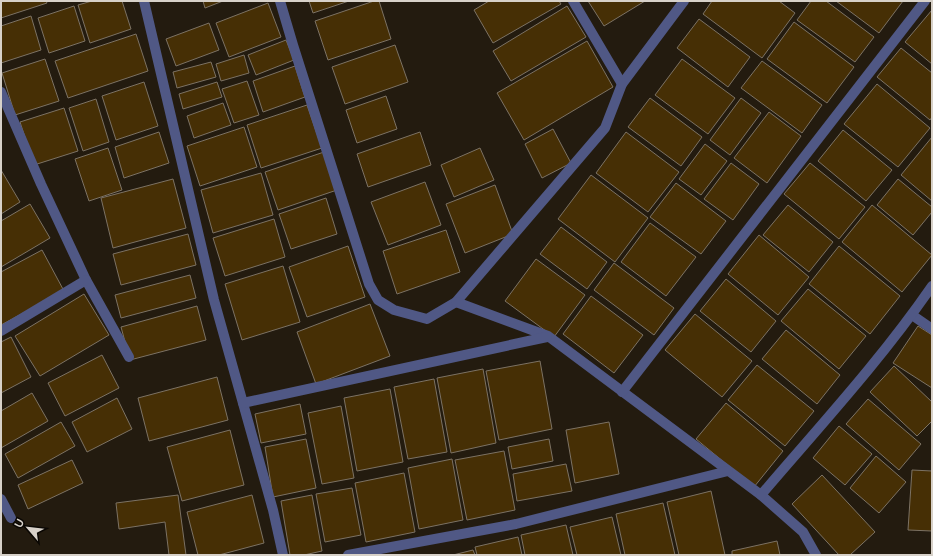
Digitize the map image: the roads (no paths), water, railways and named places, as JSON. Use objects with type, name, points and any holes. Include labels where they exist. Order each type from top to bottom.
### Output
[{"type":"street","points":[[144,1],[214,300],[283,555]]},
{"type":"street","points":[[280,1],[370,284],[378,300],[394,310],[427,319],[456,302],[605,128],[622,84],[684,1]]},
{"type":"street","points":[[573,1],[622,84]]},
{"type":"street","points":[[622,392],[925,1]]},
{"type":"street","points":[[1,92],[41,184],[86,280],[129,357]]},
{"type":"street","points":[[1,331],[86,280]]},
{"type":"street","points":[[761,495],[912,315],[932,286]]},
{"type":"street","points":[[456,302],[548,336],[761,495],[803,532],[816,555]]},
{"type":"street","points":[[912,315],[932,329]]},
{"type":"street","points":[[243,403],[548,336]]},
{"type":"street","points":[[348,555],[516,524],[728,471]]},
{"type":"street","points":[[1,499],[11,518]]}]
